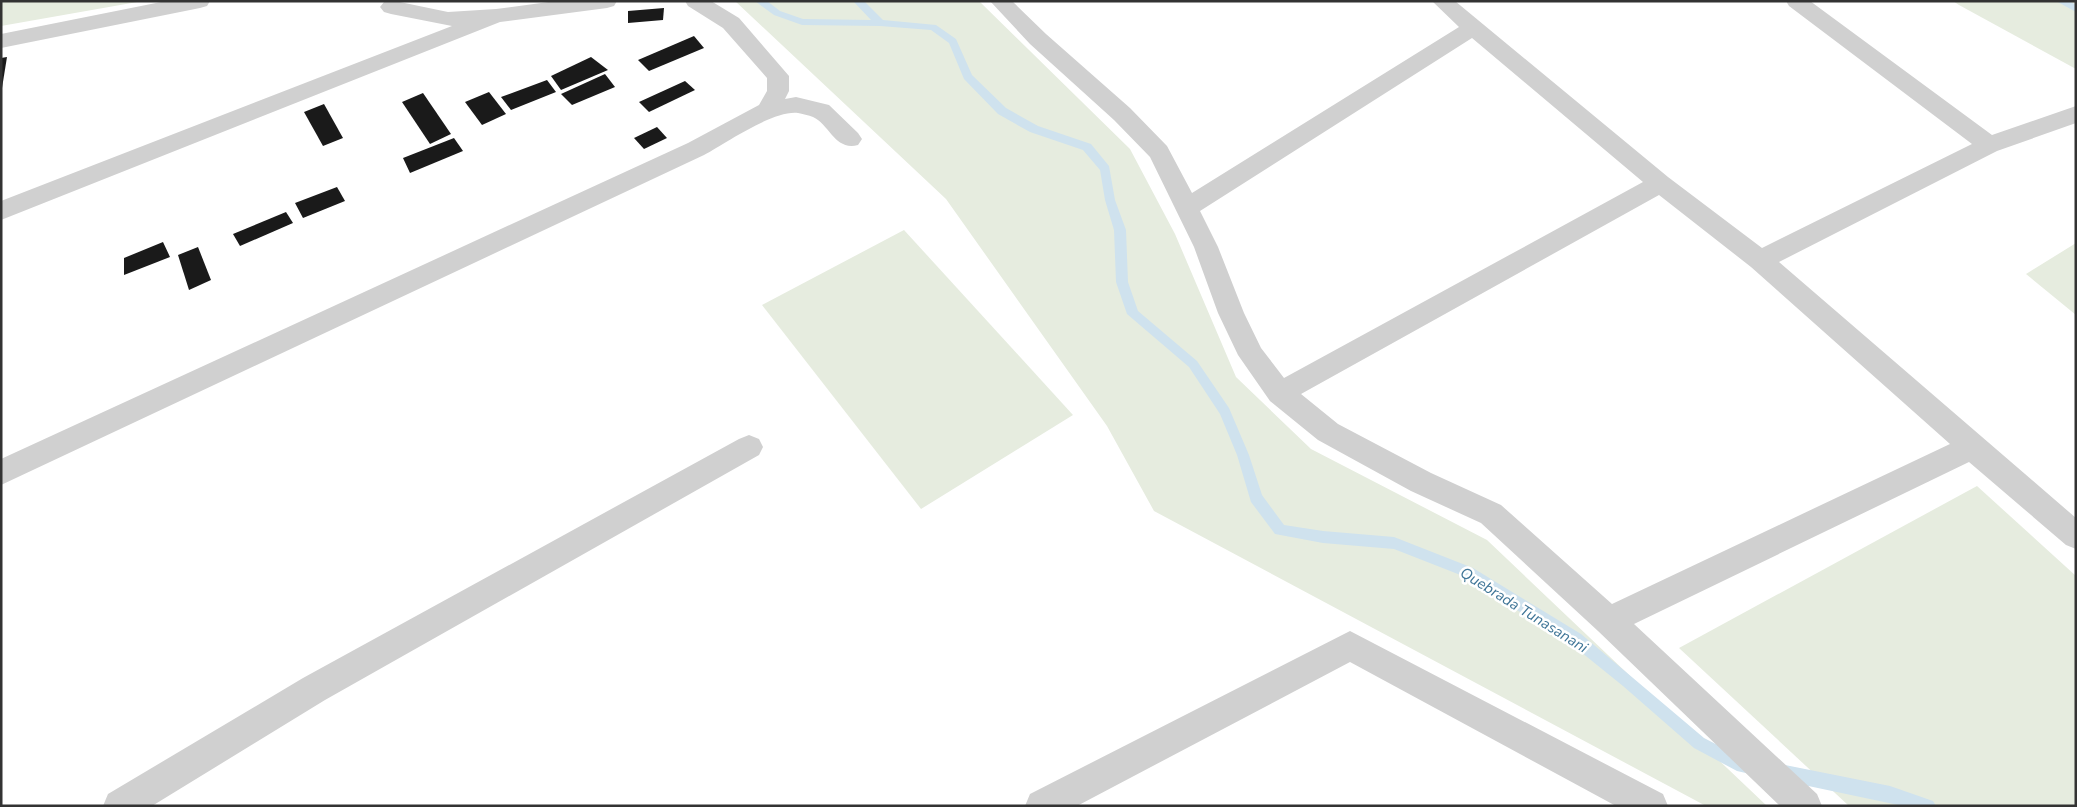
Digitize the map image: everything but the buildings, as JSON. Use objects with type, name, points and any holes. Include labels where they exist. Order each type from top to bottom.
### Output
[{"type":"street","points":[[1,41],[200,1]]},
{"type":"street","points":[[384,4],[448,19],[496,16],[607,1]]},
{"type":"street","points":[[696,1],[731,23],[778,76],[778,91],[767,110]]},
{"type":"street","points":[[1442,1],[1660,183],[1760,260],[1972,448],[2076,536]]},
{"type":"street","points":[[1796,1],[1989,145]]},
{"type":"street","points":[[384,4],[439,38]]},
{"type":"street","points":[[1015,5],[1158,152],[1206,247],[1251,355],[1280,393],[1328,432],[1421,482],[1491,514],[1609,621],[1805,806]]},
{"type":"street","points":[[1,211],[496,16]]},
{"type":"street","points":[[1186,208],[1474,28]]},
{"type":"street","points":[[1,473],[696,149],[767,110],[796,105],[821,111],[850,139]]},
{"type":"street","points":[[1760,260],[1989,145],[2076,114]]},
{"type":"street","points":[[1280,393],[1660,183]]},
{"type":"street","points":[[120,806],[314,689],[748,447]]},
{"type":"street","points":[[1609,621],[1972,448]]},
{"type":"street","points":[[1042,806],[1350,646],[1651,806]]},
{"type":"shaded area","points":[[1,1],[143,1],[1,26]]},
{"type":"shaded area","points":[[735,1],[979,1],[1130,149],[1175,234],[1236,377],[1311,449],[1487,540],[1767,806],[1706,806],[1154,511],[1107,426],[946,199]]},
{"type":"shaded area","points":[[1953,1],[2076,1],[2076,69],[1959,5]]},
{"type":"shaded area","points":[[904,230],[1073,415],[921,509],[762,305]]},
{"type":"shaded area","points":[[2076,243],[2076,315],[2026,274]]},
{"type":"shaded area","points":[[1977,486],[2076,576],[2076,806],[1849,806],[1679,648]]},
{"type":"waterway","name":"Quebrada Tunasanani","points":[[760,1],[777,13],[802,22],[880,23]]},
{"type":"waterway","points":[[858,1],[880,23]]},
{"type":"waterway","points":[[2061,1],[2076,9]]},
{"type":"waterway","name":"Quebrada Tunasanani","points":[[880,23],[933,27],[953,41],[968,77],[1002,111],[1034,129],[1087,147],[1105,169],[1110,200],[1120,230],[1122,282],[1133,314],[1193,364],[1225,412],[1243,455],[1256,498],[1280,530],[1323,537],[1394,543],[1468,572],[1576,639],[1628,681],[1699,743],[1737,763],[1750,766]]},
{"type":"waterway","name":"Quebrada Tunasanani","points":[[1780,772],[1890,794],[1928,806]]}]
